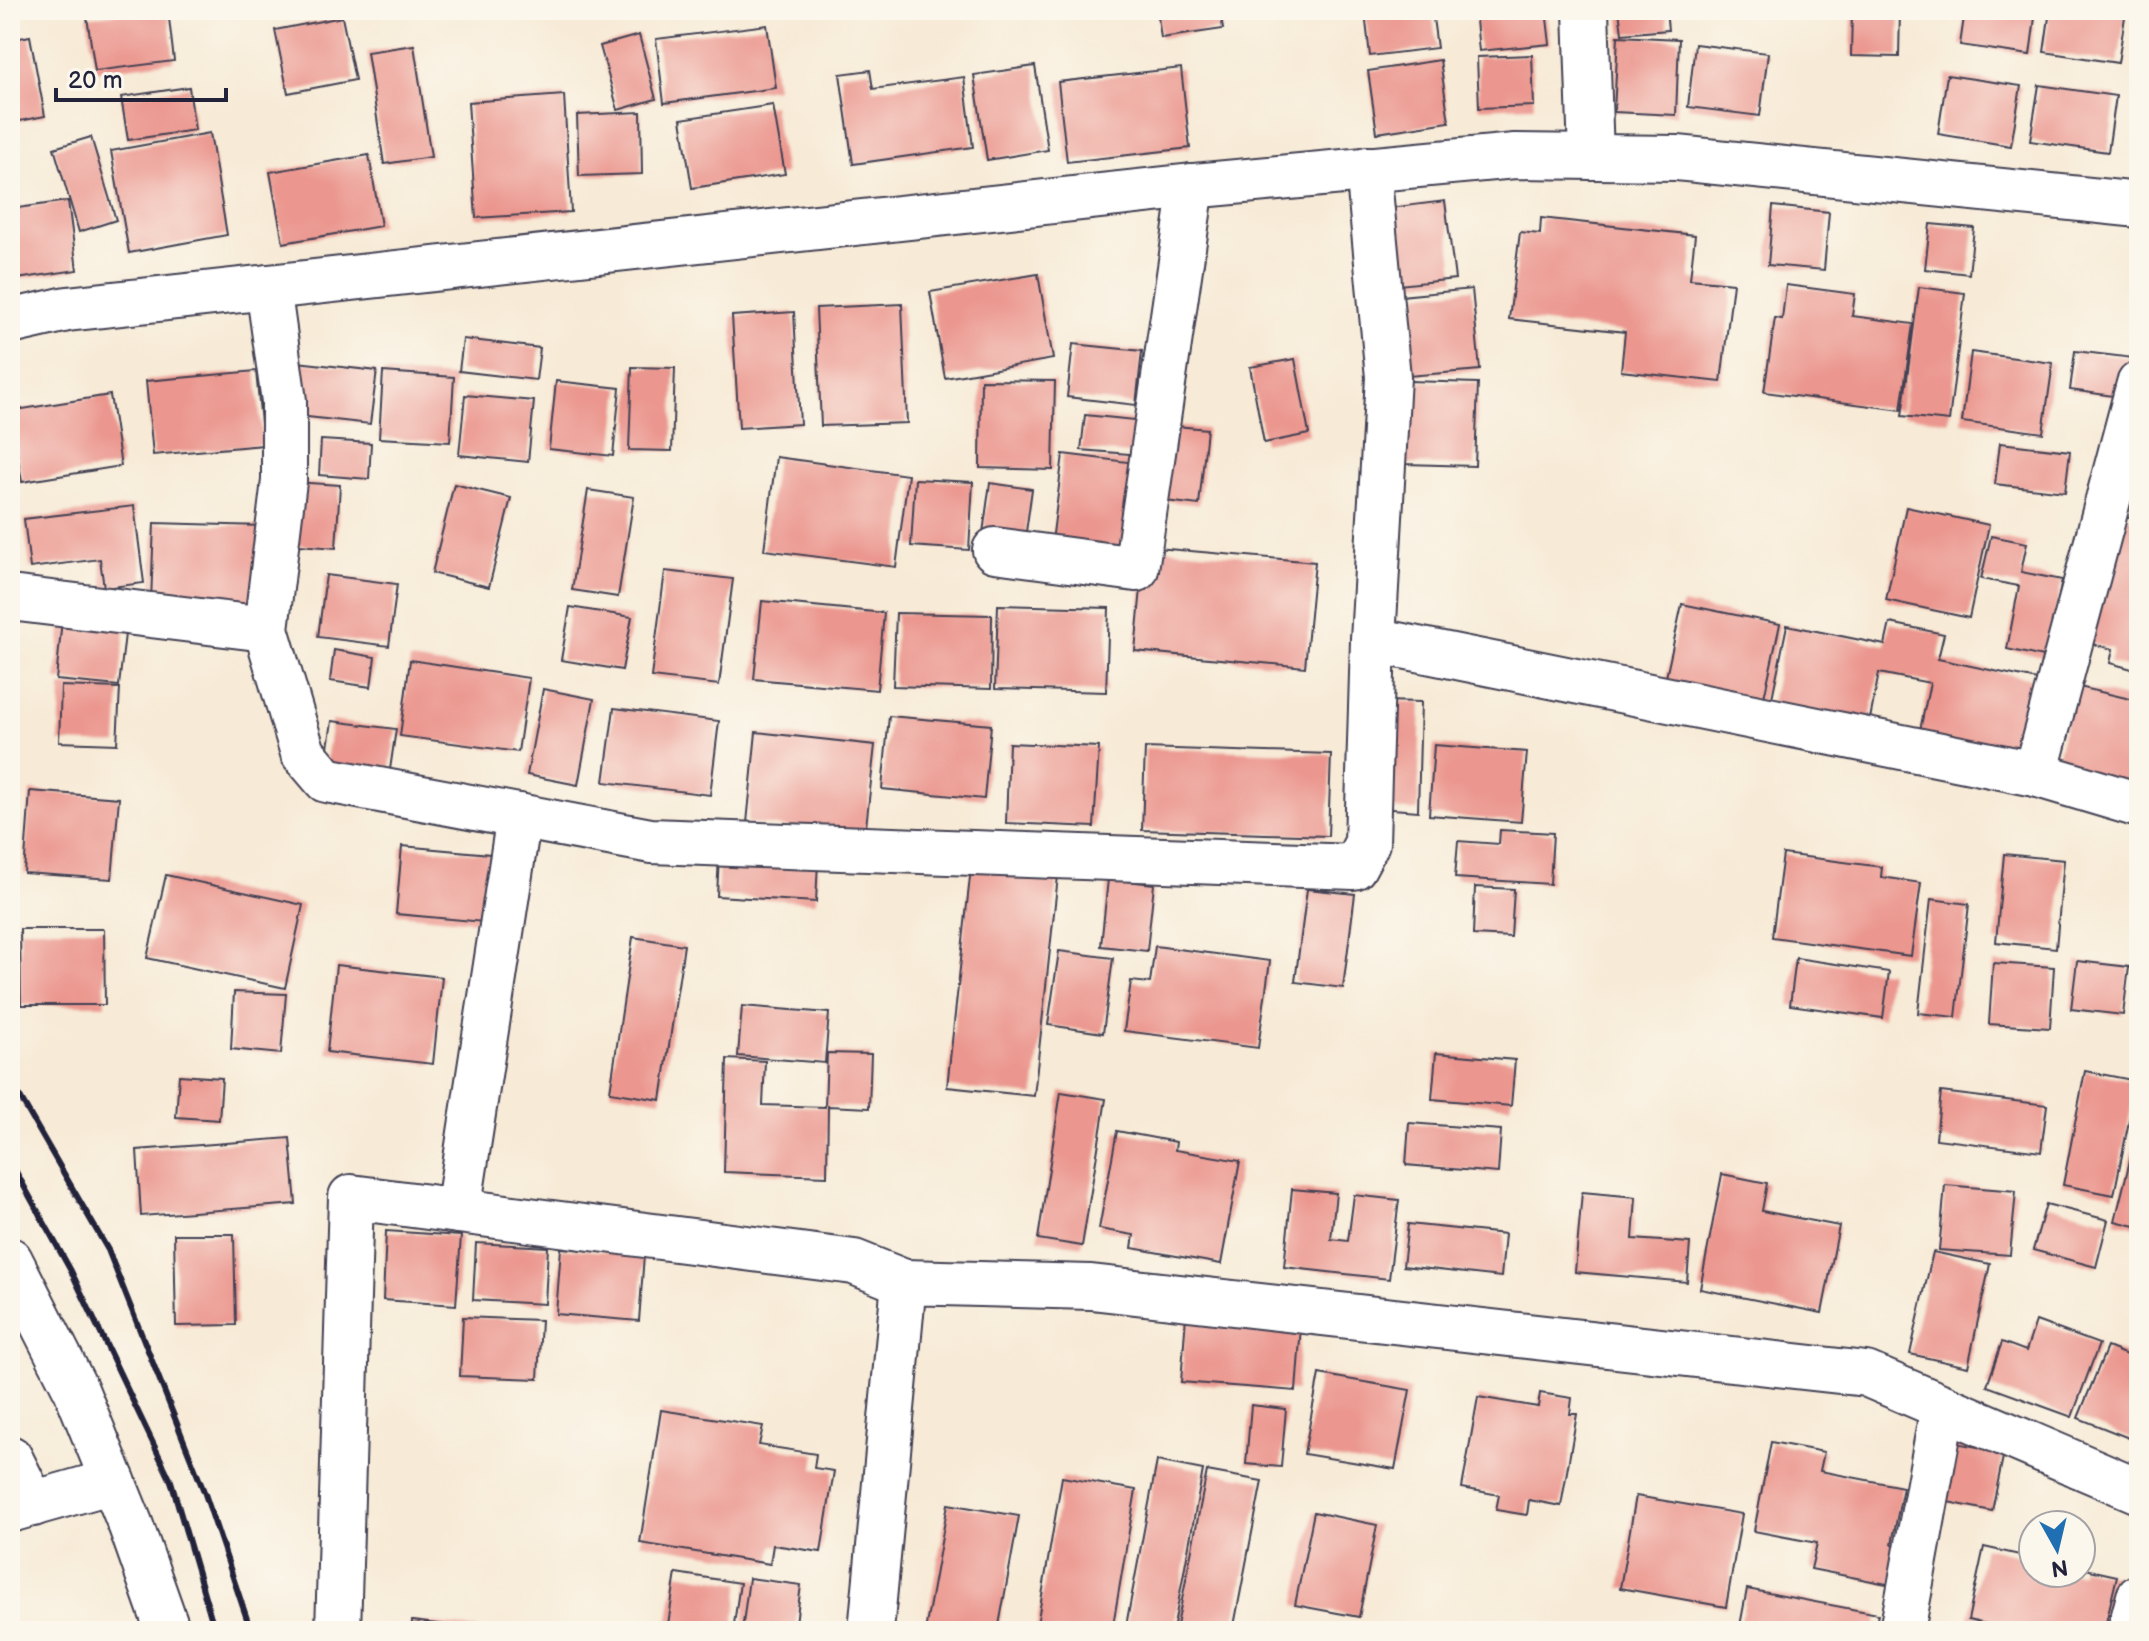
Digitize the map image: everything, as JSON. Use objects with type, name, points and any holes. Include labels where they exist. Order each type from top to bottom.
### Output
[{"type":"street","points":[[1586,10],[1591,157]]},
{"type":"street","points":[[10,322],[67,309],[1192,186],[1515,156],[1677,158],[2139,205]]},
{"type":"street","points":[[268,287],[284,401],[284,481],[266,629],[303,753],[326,780],[651,841],[1354,867],[1367,843],[1373,640],[1388,377],[1368,169]]},
{"type":"street","points":[[995,550],[1136,569],[1192,186]]},
{"type":"street","points":[[2035,774],[2139,384]]},
{"type":"street","points":[[10,598],[266,629]]},
{"type":"street","points":[[1373,640],[2035,774],[2139,805]]},
{"type":"street","points":[[458,1211],[519,816]]},
{"type":"street","points":[[338,1631],[351,1197],[854,1262],[904,1282],[1091,1287],[1866,1374],[2139,1491]]},
{"type":"street","points":[[10,1260],[76,1390],[168,1631]]},
{"type":"street","points":[[871,1631],[904,1282]]},
{"type":"street","points":[[1902,1631],[1943,1407]]},
{"type":"street","points":[[10,1458],[21,1507],[113,1481]]},
{"type":"street","points":[[2130,1631],[2139,1597]]},
{"type":"building","points":[[168,10],[174,61],[95,71],[87,17]]},
{"type":"building","points":[[1157,10],[1220,10],[1223,29],[1161,38]]},
{"type":"building","points":[[1246,10],[1266,10],[1266,12],[1246,14]]},
{"type":"building","points":[[1432,10],[1437,48],[1370,56],[1365,13]]},
{"type":"building","points":[[1475,10],[1546,10],[1550,44],[1479,51]]},
{"type":"building","points":[[1619,10],[1666,10],[1668,30],[1622,34]]},
{"type":"building","points":[[1852,10],[1900,10],[1899,57],[1851,56]]},
{"type":"building","points":[[1965,10],[2036,10],[2030,55],[1960,45]]},
{"type":"building","points":[[2050,10],[2126,10],[2118,63],[2044,52]]},
{"type":"building","points":[[342,17],[355,80],[288,93],[275,30]]},
{"type":"building","points":[[767,25],[776,88],[664,103],[656,39]]},
{"type":"building","points":[[639,35],[656,99],[618,110],[600,46]]},
{"type":"building","points":[[30,36],[45,116],[10,123],[10,40]]},
{"type":"building","points":[[1618,36],[1679,39],[1676,115],[1614,112]]},
{"type":"building","points":[[1695,44],[1768,53],[1760,116],[1688,107]]},
{"type":"building","points":[[414,45],[431,157],[384,164],[367,52]]},
{"type":"building","points":[[1532,55],[1534,106],[1479,108],[1477,57]]},
{"type":"building","points":[[1440,60],[1449,122],[1377,133],[1368,71]]},
{"type":"building","points":[[1035,66],[1048,150],[987,160],[974,75]]},
{"type":"building","points":[[1181,68],[1190,148],[1067,162],[1058,82]]},
{"type":"building","points":[[870,70],[873,89],[964,77],[973,147],[853,164],[840,74]]},
{"type":"building","points":[[1947,75],[2021,86],[2011,146],[1938,134]]},
{"type":"building","points":[[2039,85],[2116,96],[2108,152],[2030,141]]},
{"type":"building","points":[[189,87],[195,130],[128,140],[121,97]]},
{"type":"building","points":[[564,95],[571,212],[476,218],[468,102]]},
{"type":"building","points":[[773,105],[785,174],[692,188],[681,119]]},
{"type":"building","points":[[641,112],[642,174],[579,176],[577,115]]},
{"type":"building","points":[[210,133],[227,235],[129,253],[111,151]]},
{"type":"building","points":[[91,137],[116,220],[79,232],[54,148]]},
{"type":"building","points":[[369,155],[381,226],[283,243],[270,172]]},
{"type":"building","points":[[68,201],[77,270],[10,280],[10,209]]},
{"type":"building","points":[[1445,201],[1455,279],[1399,285],[1389,208]]},
{"type":"building","points":[[1773,206],[1829,212],[1824,270],[1768,265]]},
{"type":"building","points":[[1541,218],[1695,235],[1690,279],[1733,283],[1721,382],[1621,371],[1625,332],[1509,319],[1520,232],[1540,234]]},
{"type":"building","points":[[1930,224],[1974,228],[1969,274],[1925,269]]},
{"type":"building","points":[[1038,274],[1053,359],[945,378],[930,292]]},
{"type":"building","points":[[1786,285],[1855,294],[1852,316],[1913,324],[1901,410],[1764,392],[1775,318],[1782,319]]},
{"type":"building","points":[[1919,287],[1965,293],[1949,421],[1902,416]]},
{"type":"building","points":[[1472,289],[1480,370],[1408,376],[1401,296]]},
{"type":"building","points":[[902,304],[907,423],[821,426],[816,308]]},
{"type":"building","points":[[794,312],[800,424],[739,428],[732,316]]},
{"type":"building","points":[[463,339],[540,348],[536,380],[459,371]]},
{"type":"building","points":[[1073,344],[1142,351],[1136,405],[1067,397]]},
{"type":"building","points":[[2075,351],[2134,358],[2128,398],[2070,390]]},
{"type":"building","points":[[1971,352],[2053,363],[2043,433],[1962,422]]},
{"type":"building","points":[[1295,359],[1309,434],[1264,443],[1250,367]]},
{"type":"building","points":[[297,362],[377,371],[370,424],[290,415]]},
{"type":"building","points":[[632,367],[675,368],[672,451],[629,450]]},
{"type":"building","points":[[256,371],[263,445],[153,455],[146,381]]},
{"type":"building","points":[[383,372],[454,377],[450,442],[379,438]]},
{"type":"building","points":[[981,380],[1055,381],[1053,470],[980,468]]},
{"type":"building","points":[[556,381],[620,388],[613,456],[549,449]]},
{"type":"building","points":[[1408,381],[1478,383],[1475,466],[1405,464]]},
{"type":"building","points":[[110,395],[121,466],[22,482],[10,411]]},
{"type":"building","points":[[465,395],[534,401],[528,462],[459,455]]},
{"type":"building","points":[[1085,415],[1144,421],[1141,455],[1081,450]]},
{"type":"building","points":[[1165,425],[1207,429],[1199,505],[1157,500]]},
{"type":"building","points":[[321,440],[371,443],[369,479],[319,475]]},
{"type":"building","points":[[2000,443],[2070,451],[2065,492],[1995,484]]},
{"type":"building","points":[[1063,454],[1136,463],[1126,550],[1052,542]]},
{"type":"building","points":[[776,457],[908,475],[896,567],[764,550]]},
{"type":"building","points":[[915,479],[973,482],[969,550],[911,546]]},
{"type":"building","points":[[293,482],[340,485],[336,548],[287,544]]},
{"type":"building","points":[[990,483],[1032,489],[1024,546],[982,540]]},
{"type":"building","points":[[454,484],[511,498],[489,587],[432,573]]},
{"type":"building","points":[[588,490],[634,497],[618,597],[572,590]]},
{"type":"building","points":[[134,506],[144,583],[104,588],[100,559],[30,568],[24,519]]},
{"type":"building","points":[[1906,507],[1989,525],[1969,618],[1886,600]]},
{"type":"building","points":[[2117,515],[2139,520],[2139,671],[2110,663],[2113,649],[2084,642]]},
{"type":"building","points":[[154,523],[264,526],[262,605],[151,602]]},
{"type":"building","points":[[1991,536],[2027,543],[2021,572],[2062,580],[2047,658],[2007,649],[2019,586],[1981,579]]},
{"type":"building","points":[[1145,547],[1315,562],[1305,667],[1135,651]]},
{"type":"building","points":[[665,571],[733,579],[719,685],[651,677]]},
{"type":"building","points":[[326,575],[397,584],[389,646],[318,637]]},
{"type":"building","points":[[762,601],[884,613],[877,690],[754,679]]},
{"type":"building","points":[[1682,604],[1780,624],[1763,702],[1665,682]]},
{"type":"building","points":[[998,605],[1109,608],[1106,692],[995,689]]},
{"type":"building","points":[[570,607],[632,617],[622,670],[561,660]]},
{"type":"building","points":[[896,613],[992,615],[991,689],[893,686]]},
{"type":"building","points":[[62,619],[126,625],[119,686],[56,680]]},
{"type":"building","points":[[1890,623],[1944,634],[1938,659],[2042,681],[2025,758],[1919,735],[1930,683],[1879,673],[1869,724],[1771,703],[1787,625],[1885,645]]},
{"type":"building","points":[[334,650],[375,657],[371,687],[330,681]]},
{"type":"building","points":[[410,660],[529,678],[518,752],[400,736]]},
{"type":"building","points":[[61,686],[120,688],[117,744],[59,742]]},
{"type":"building","points":[[2075,686],[2139,701],[2139,789],[2054,768]]},
{"type":"building","points":[[543,689],[594,699],[578,785],[527,775]]},
{"type":"building","points":[[1383,701],[1421,702],[1418,811],[1379,808]]},
{"type":"building","points":[[614,708],[719,721],[710,795],[604,782]]},
{"type":"building","points":[[889,716],[991,725],[984,799],[882,789]]},
{"type":"building","points":[[332,721],[396,729],[388,783],[324,774]]},
{"type":"building","points":[[756,732],[875,745],[865,836],[747,823]]},
{"type":"building","points":[[1009,743],[1099,747],[1094,827],[1006,823]]},
{"type":"building","points":[[1434,745],[1527,752],[1521,822],[1429,815]]},
{"type":"building","points":[[1145,748],[1331,754],[1328,836],[1142,830]]},
{"type":"building","points":[[30,791],[119,798],[112,879],[24,873]]},
{"type":"building","points":[[1500,830],[1553,833],[1550,884],[1455,878],[1458,841],[1499,844]]},
{"type":"building","points":[[402,846],[490,854],[484,922],[396,914]]},
{"type":"building","points":[[1783,854],[1882,867],[1881,877],[1921,883],[1911,956],[1772,937]]},
{"type":"building","points":[[2004,854],[2064,860],[2056,948],[1996,942]]},
{"type":"building","points":[[719,855],[818,861],[816,902],[717,896]]},
{"type":"building","points":[[971,868],[1058,876],[1034,1096],[947,1087]]},
{"type":"building","points":[[166,875],[303,905],[285,988],[147,958]]},
{"type":"building","points":[[1108,879],[1154,884],[1147,951],[1101,946]]},
{"type":"building","points":[[1475,887],[1514,889],[1511,937],[1473,935]]},
{"type":"building","points":[[1307,889],[1355,894],[1343,988],[1295,982]]},
{"type":"building","points":[[1931,899],[1969,904],[1956,1017],[1918,1013]]},
{"type":"building","points":[[20,929],[104,929],[105,1005],[21,1005]]},
{"type":"building","points":[[633,937],[684,945],[661,1100],[610,1092]]},
{"type":"building","points":[[1155,946],[1270,961],[1258,1048],[1124,1031],[1131,981],[1150,983]]},
{"type":"building","points":[[1059,951],[1113,958],[1103,1033],[1048,1025]]},
{"type":"building","points":[[1796,958],[1889,972],[1883,1018],[1790,1005]]},
{"type":"building","points":[[2077,961],[2129,967],[2123,1015],[2071,1009]]},
{"type":"building","points":[[1993,963],[2054,967],[2050,1028],[1989,1024]]},
{"type":"building","points":[[336,965],[442,977],[433,1064],[327,1052]]},
{"type":"building","points":[[234,992],[286,994],[281,1054],[231,1049]]},
{"type":"building","points":[[742,1006],[829,1013],[825,1063],[738,1056]]},
{"type":"building","points":[[827,1053],[871,1054],[869,1108],[828,1106],[827,1176],[724,1172],[727,1059],[765,1061],[763,1105],[825,1107]]},
{"type":"building","points":[[1436,1053],[1515,1060],[1511,1106],[1432,1099]]},
{"type":"building","points":[[2085,1071],[2137,1081],[2114,1195],[2063,1185]]},
{"type":"building","points":[[179,1075],[222,1078],[219,1120],[176,1117]]},
{"type":"building","points":[[1061,1092],[1106,1099],[1082,1246],[1038,1239]]},
{"type":"building","points":[[1941,1092],[2047,1105],[2041,1152],[1936,1139]]},
{"type":"building","points":[[1409,1123],[1501,1130],[1498,1173],[1406,1165]]},
{"type":"building","points":[[2139,1128],[2139,1227],[2115,1221]]},
{"type":"building","points":[[1117,1131],[1176,1142],[1175,1150],[1240,1161],[1221,1264],[1132,1248],[1134,1235],[1099,1229]]},
{"type":"building","points":[[290,1138],[296,1204],[141,1216],[137,1150]]},
{"type":"building","points":[[1722,1174],[1767,1183],[1762,1211],[1839,1226],[1822,1313],[1700,1289]]},
{"type":"building","points":[[1945,1185],[2016,1191],[2010,1255],[1939,1250]]},
{"type":"building","points":[[1292,1189],[1336,1193],[1331,1239],[1348,1241],[1354,1195],[1399,1200],[1389,1279],[1284,1267]]},
{"type":"building","points":[[1582,1192],[1636,1197],[1633,1239],[1690,1243],[1687,1282],[1575,1272]]},
{"type":"building","points":[[2046,1204],[2108,1220],[2096,1267],[2033,1250]]},
{"type":"building","points":[[1408,1224],[1505,1234],[1501,1277],[1403,1266]]},
{"type":"building","points":[[386,1231],[461,1236],[456,1305],[383,1300]]},
{"type":"building","points":[[174,1234],[234,1234],[236,1325],[176,1326]]},
{"type":"building","points":[[476,1243],[548,1247],[545,1304],[473,1300]]},
{"type":"building","points":[[561,1248],[644,1255],[639,1321],[556,1314]]},
{"type":"building","points":[[1933,1252],[1990,1264],[1968,1367],[1910,1354]]},
{"type":"building","points":[[1186,1316],[1301,1326],[1296,1391],[1181,1382]]},
{"type":"building","points":[[463,1317],[541,1320],[538,1379],[460,1376]]},
{"type":"building","points":[[2036,1321],[2099,1344],[2072,1417],[1987,1386],[2002,1342],[2026,1351]]},
{"type":"building","points":[[2107,1347],[2139,1360],[2139,1442],[2078,1418]]},
{"type":"building","points":[[1319,1374],[1410,1390],[1395,1469],[1304,1454]]},
{"type":"building","points":[[1540,1393],[1572,1398],[1570,1414],[1577,1414],[1561,1506],[1529,1500],[1527,1515],[1496,1510],[1499,1495],[1462,1488],[1478,1397],[1538,1407]]},
{"type":"building","points":[[1251,1405],[1286,1409],[1281,1467],[1246,1464]]},
{"type":"building","points":[[661,1410],[763,1426],[759,1445],[816,1454],[814,1468],[834,1471],[821,1552],[773,1545],[770,1564],[640,1543]]},
{"type":"building","points":[[1771,1442],[1824,1452],[1820,1471],[1903,1487],[1892,1544],[1899,1545],[1892,1585],[1811,1569],[1817,1543],[1754,1531]]},
{"type":"building","points":[[1951,1442],[2004,1452],[1992,1511],[1938,1500]]},
{"type":"building","points":[[1157,1461],[1203,1470],[1173,1631],[1125,1631]]},
{"type":"building","points":[[1207,1471],[1262,1481],[1233,1631],[1176,1631]]},
{"type":"building","points":[[1062,1477],[1136,1490],[1112,1631],[1036,1631]]},
{"type":"building","points":[[1636,1496],[1742,1514],[1726,1607],[1620,1588]]},
{"type":"building","points":[[948,1504],[1019,1516],[998,1631],[925,1631]]},
{"type":"building","points":[[1314,1512],[1377,1525],[1359,1617],[1295,1605]]},
{"type":"building","points":[[1984,1547],[2017,1554],[2017,1589],[2097,1589],[2097,1572],[2117,1576],[2104,1631],[2018,1631],[1968,1620]]},
{"type":"building","points":[[676,1573],[740,1583],[733,1631],[667,1631]]},
{"type":"building","points":[[749,1578],[801,1585],[795,1631],[742,1631]]},
{"type":"building","points":[[1747,1589],[1878,1614],[1875,1631],[1739,1631]]},
{"type":"building","points":[[412,1621],[478,1629],[478,1631],[411,1631]]},
{"type":"railway","points":[[10,1080],[108,1250],[205,1494],[251,1631]]},
{"type":"railway","points":[[10,1161],[71,1271],[171,1481],[215,1631]]}]
